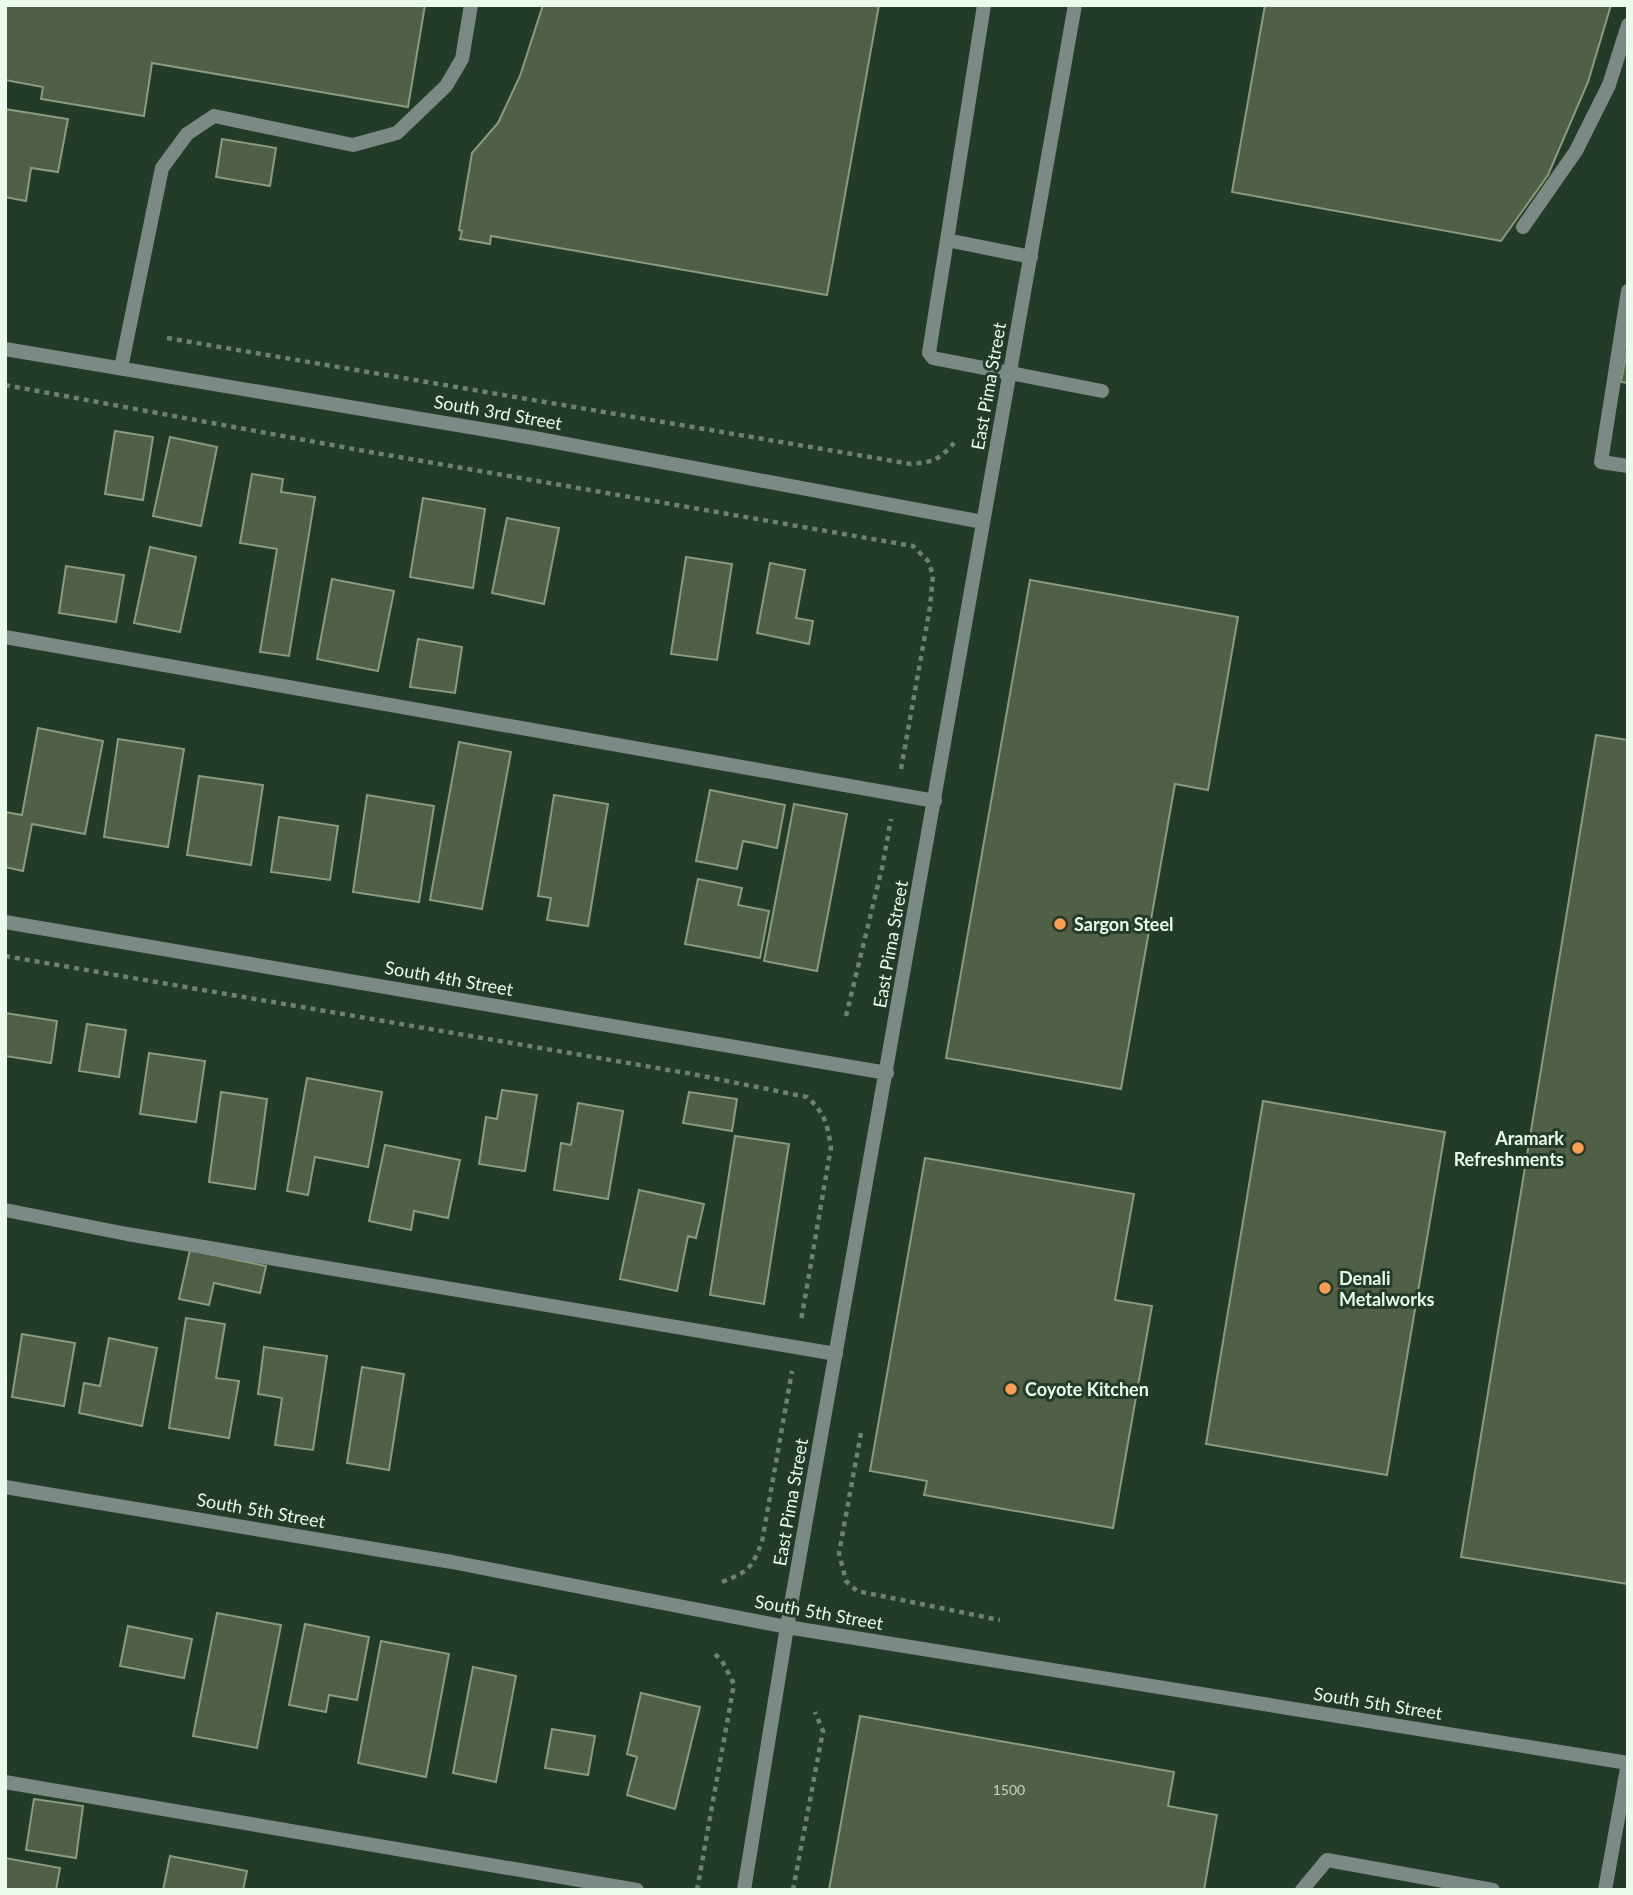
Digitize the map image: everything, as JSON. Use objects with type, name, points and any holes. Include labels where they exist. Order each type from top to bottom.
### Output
[{"type":"street","points":[[121,368],[162,168],[187,134],[214,116],[354,145],[397,134],[446,86],[462,59],[471,5]]},
{"type":"street","points":[[984,5],[929,354],[933,358],[1102,391]]},
{"type":"street","name":"East Pima Street","points":[[744,1890],[787,1627],[1075,5]]},
{"type":"street","points":[[1523,227],[1576,150],[1609,85],[1628,25]]},
{"type":"street","points":[[947,240],[1031,257]]},
{"type":"street","points":[[1628,291],[1601,462],[1628,466]]},
{"type":"street","name":"South 3rd Street","points":[[5,349],[520,435],[983,522]]},
{"type":"street","points":[[5,637],[935,801]]},
{"type":"street","name":"South 4th Street","points":[[5,922],[887,1073]]},
{"type":"street","points":[[5,1210],[127,1234],[836,1354]]},
{"type":"street","name":"South 5th Street","points":[[5,1487],[452,1562],[787,1627],[1628,1763]]},
{"type":"street","points":[[1605,1890],[1628,1763]]},
{"type":"street","points":[[5,1782],[637,1890]]},
{"type":"street","points":[[1302,1890],[1327,1860],[1493,1890]]},
{"type":"path","points":[[167,338],[911,464],[934,463],[954,443]]},
{"type":"path","points":[[5,385],[370,452],[913,546],[928,561],[933,575],[930,607],[882,868],[846,1016]]},
{"type":"path","points":[[920,553],[922,545]]},
{"type":"path","points":[[5,957],[692,1074],[807,1097],[819,1108],[827,1123],[831,1147],[830,1164],[762,1542],[747,1571],[722,1582]]},
{"type":"path","points":[[822,1114],[829,1107]]},
{"type":"path","points":[[861,1433],[839,1553],[846,1581],[857,1591],[1000,1620]]},
{"type":"path","points":[[838,1577],[844,1574]]},
{"type":"path","points":[[697,1890],[734,1684],[722,1661],[712,1651]]},
{"type":"path","points":[[793,1890],[822,1731],[815,1712]]},
{"type":"building","points":[[5,5],[425,5],[408,107],[152,63],[144,116],[41,99],[43,87],[5,80]]},
{"type":"building","points":[[543,5],[879,5],[827,295],[491,236],[490,244],[460,239],[462,231],[459,230],[472,153],[498,123],[520,76]]},
{"type":"building","points":[[1265,5],[1611,5],[1588,82],[1548,175],[1501,241],[1232,192]]},
{"type":"building","points":[[5,109],[68,119],[58,172],[31,168],[26,201],[5,197]]},
{"type":"building","points":[[222,139],[276,148],[270,186],[216,177]]},
{"type":"building","points":[[1628,344],[1628,383],[1621,382]]},
{"type":"building","points":[[115,431],[153,437],[143,500],[105,494]]},
{"type":"building","points":[[170,437],[217,447],[201,526],[153,516]]},
{"type":"building","points":[[252,474],[283,479],[281,492],[315,497],[289,656],[260,652],[277,549],[240,543]]},
{"type":"building","points":[[423,498],[485,509],[473,588],[410,577]]},
{"type":"building","points":[[507,518],[559,528],[544,604],[492,593]]},
{"type":"building","points":[[150,547],[196,557],[180,632],[134,623]]},
{"type":"building","points":[[686,557],[732,564],[717,660],[671,654]]},
{"type":"building","points":[[770,563],[805,570],[796,618],[813,621],[809,644],[757,633]]},
{"type":"building","points":[[66,566],[124,575],[116,622],[59,613]]},
{"type":"building","points":[[332,579],[394,591],[378,671],[317,659]]},
{"type":"building","name":"Sargon Steel","points":[[1030,580],[1238,617],[1208,790],[1175,784],[1121,1089],[946,1058]]},
{"type":"building","points":[[418,639],[462,647],[455,693],[410,687]]},
{"type":"building","points":[[38,728],[103,741],[85,834],[32,824],[23,871],[5,867],[5,812],[22,815]]},
{"type":"building","name":"Aramark Refreshments","points":[[1596,735],[1628,740],[1628,1584],[1461,1557]]},
{"type":"building","points":[[118,739],[184,749],[168,847],[104,837]]},
{"type":"building","points":[[459,742],[511,752],[482,909],[430,900]]},
{"type":"building","points":[[199,776],[263,785],[251,865],[187,855]]},
{"type":"building","points":[[710,790],[785,805],[777,848],[743,841],[737,869],[696,861]]},
{"type":"building","points":[[367,795],[434,806],[419,902],[353,892]]},
{"type":"building","points":[[554,795],[608,804],[588,926],[547,920],[551,898],[538,896]]},
{"type":"building","points":[[794,804],[847,814],[817,971],[764,961]]},
{"type":"building","points":[[279,817],[338,826],[330,880],[271,872]]},
{"type":"building","points":[[698,879],[742,888],[738,905],[769,911],[760,958],[685,944]]},
{"type":"building","points":[[5,1013],[57,1021],[51,1063],[5,1056]]},
{"type":"building","points":[[87,1024],[126,1030],[119,1077],[79,1071]]},
{"type":"building","points":[[149,1053],[205,1061],[196,1122],[140,1114]]},
{"type":"building","points":[[307,1078],[382,1092],[368,1167],[315,1157],[308,1195],[287,1191]]},
{"type":"building","points":[[502,1090],[537,1095],[525,1171],[479,1164],[486,1117],[497,1119]]},
{"type":"building","points":[[221,1092],[267,1099],[255,1189],[209,1182]]},
{"type":"building","points":[[689,1092],[737,1099],[732,1131],[683,1123]]},
{"type":"building","name":"Denali Metalworks","points":[[1263,1101],[1445,1132],[1387,1475],[1206,1444]]},
{"type":"building","points":[[578,1103],[623,1111],[608,1199],[554,1190],[561,1143],[571,1145]]},
{"type":"building","points":[[735,1136],[789,1144],[764,1304],[710,1295]]},
{"type":"building","points":[[385,1145],[460,1160],[448,1218],[414,1211],[411,1230],[369,1221]]},
{"type":"building","name":"Coyote Kitchen","points":[[925,1158],[1134,1194],[1115,1300],[1152,1306],[1113,1528],[924,1495],[927,1481],[870,1471]]},
{"type":"building","points":[[639,1190],[704,1204],[696,1238],[688,1236],[677,1291],[620,1279]]},
{"type":"building","points":[[190,1250],[266,1266],[260,1293],[214,1283],[209,1305],[179,1299]]},
{"type":"building","points":[[186,1318],[225,1324],[216,1378],[239,1381],[229,1438],[169,1428]]},
{"type":"building","points":[[22,1334],[75,1343],[64,1406],[12,1397]]},
{"type":"building","points":[[109,1338],[157,1348],[142,1426],[79,1413],[84,1383],[100,1386]]},
{"type":"building","points":[[264,1347],[327,1356],[313,1450],[275,1445],[282,1398],[258,1394]]},
{"type":"building","points":[[362,1367],[404,1374],[389,1470],[347,1463]]},
{"type":"building","points":[[217,1613],[281,1625],[257,1748],[193,1736]]},
{"type":"building","points":[[305,1624],[369,1637],[357,1700],[329,1695],[326,1712],[289,1705]]},
{"type":"building","points":[[128,1626],[192,1639],[184,1678],[120,1666]]},
{"type":"building","points":[[381,1641],[449,1654],[426,1777],[358,1763]]},
{"type":"building","points":[[473,1667],[516,1676],[496,1782],[453,1773]]},
{"type":"building","points":[[641,1693],[700,1707],[675,1809],[627,1795],[637,1757],[627,1754]]},
{"type":"building","points":[[860,1716],[1174,1772],[1168,1806],[1217,1815],[1204,1890],[829,1890]]},
{"type":"building","points":[[552,1729],[595,1736],[588,1775],[545,1768]]},
{"type":"building","points":[[34,1799],[83,1806],[76,1858],[26,1850]]},
{"type":"building","points":[[170,1856],[247,1871],[243,1890],[163,1890]]},
{"type":"building","points":[[5,1858],[60,1868],[56,1890],[5,1890]]},
{"type":"place","name":"Sargon Steel","points":[[1060,924]]},
{"type":"place","name":"Aramark Refreshments","points":[[1578,1148]]},
{"type":"place","name":"Denali Metalworks","points":[[1325,1288]]},
{"type":"place","name":"Coyote Kitchen","points":[[1011,1389]]}]
